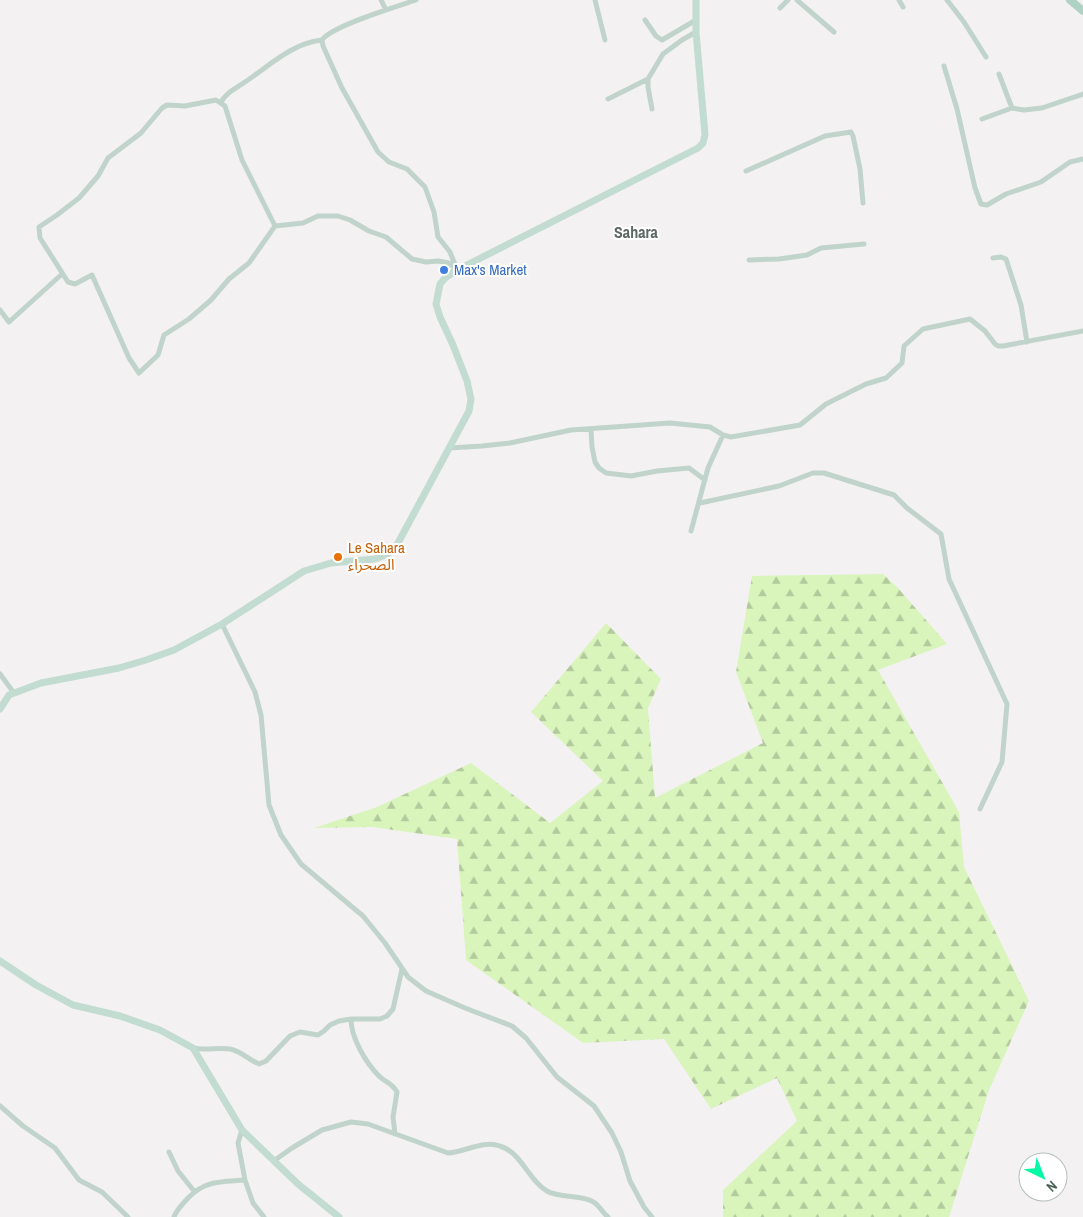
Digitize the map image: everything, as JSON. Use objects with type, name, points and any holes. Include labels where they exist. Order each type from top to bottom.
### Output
[{"type":"main road","points":[[0,709],[9,695],[41,683],[119,668],[174,650],[222,624],[304,571],[331,563],[375,559],[388,554],[398,543],[469,411],[471,399],[460,363],[436,304],[440,284],[457,270],[698,148],[703,143],[705,135],[696,32],[696,0]]},
{"type":"main road","points":[[1070,0],[1083,11]]},
{"type":"main road","points":[[0,961],[36,985],[73,1005],[120,1016],[160,1030],[192,1048],[242,1130],[298,1184],[339,1217]]},
{"type":"street","points":[[381,0],[386,10]]},
{"type":"street","points":[[221,102],[231,91],[262,71],[278,57],[310,42],[322,40],[325,36],[349,24],[416,0]]},
{"type":"street","points":[[595,0],[605,40]]},
{"type":"street","points":[[780,8],[788,0]]},
{"type":"street","points":[[797,0],[834,32]]},
{"type":"street","points":[[899,0],[903,6]]},
{"type":"street","points":[[947,0],[964,22],[986,57]]},
{"type":"street","points":[[645,20],[656,36],[662,40],[674,35],[696,20]]},
{"type":"street","points":[[652,109],[648,79],[663,54],[696,32]]},
{"type":"street","points":[[322,40],[342,88],[378,152],[389,162],[407,170],[425,187],[434,212],[438,236],[450,252],[457,270]]},
{"type":"street","points":[[944,66],[957,109],[975,188],[981,204],[987,205],[1006,194],[1041,182],[1070,162],[1083,158]]},
{"type":"street","points":[[999,74],[1012,108]]},
{"type":"street","points":[[608,99],[648,79]]},
{"type":"street","points":[[982,119],[1012,108],[1024,110],[1042,108],[1083,94]]},
{"type":"street","points":[[275,226],[242,160],[227,112],[221,102],[216,100],[184,106],[167,105],[162,108],[141,133],[108,158],[98,176],[79,198],[58,215],[39,226],[40,238],[68,282],[75,284],[92,275],[129,358],[140,373],[158,355],[164,335],[189,319],[211,300],[229,279],[248,263],[275,226],[302,222],[318,216],[338,216],[386,237],[412,259],[449,263],[457,270]]},
{"type":"street","points":[[746,171],[825,136],[851,132],[860,169],[863,204]]},
{"type":"street","points":[[749,260],[779,260],[807,255],[821,248],[864,244]]},
{"type":"street","points":[[993,258],[1001,256],[1006,259],[1021,305],[1027,342]]},
{"type":"street","points":[[0,310],[9,322],[62,274]]},
{"type":"street","points":[[449,448],[510,442],[571,430],[670,423],[710,427],[722,435],[731,437],[756,434],[800,425],[826,404],[866,384],[886,378],[902,363],[904,346],[923,329],[970,319],[985,331],[998,346],[1083,331]]},
{"type":"street","points":[[591,429],[595,462],[606,473],[631,476],[689,468],[705,480]]},
{"type":"street","points":[[692,531],[708,468],[722,435]]},
{"type":"street","points":[[700,503],[779,486],[813,473],[824,473],[894,495],[907,508],[941,534],[949,580],[1008,704],[1002,762],[980,810]]},
{"type":"street","points":[[222,624],[255,692],[261,715],[270,805],[281,835],[301,864],[363,916],[408,977],[426,991],[512,1026],[526,1038],[557,1077],[594,1106],[612,1133],[621,1152],[630,1181],[644,1208],[652,1217]]},
{"type":"street","points":[[0,674],[14,693]]},
{"type":"street","points":[[192,1048],[201,1050],[228,1049],[238,1052],[259,1064],[266,1061],[290,1036],[300,1032],[318,1035],[324,1032],[330,1025],[351,1019],[387,1016],[393,1010],[402,968]]},
{"type":"street","points":[[351,1019],[351,1027],[359,1048],[380,1078],[392,1084],[397,1092],[393,1117],[396,1134]]},
{"type":"street","points":[[0,1106],[23,1126],[55,1148],[79,1180],[102,1192],[128,1217]]},
{"type":"street","points":[[275,1160],[322,1130],[351,1122],[368,1124],[448,1153],[459,1152],[485,1144],[500,1146],[514,1154],[533,1180],[548,1192],[567,1198],[586,1199],[595,1203],[608,1217]]},
{"type":"street","points":[[242,1130],[238,1142],[245,1180],[253,1203],[264,1217]]},
{"type":"street","points":[[169,1152],[178,1171],[194,1191]]},
{"type":"street","points":[[174,1217],[180,1205],[194,1191],[213,1183],[245,1180]]},
{"type":"green space","points":[[883,574],[897,587],[947,644],[878,670],[959,812],[964,867],[1029,1001],[989,1090],[949,1217],[723,1217],[723,1190],[797,1121],[777,1078],[711,1109],[664,1039],[583,1043],[466,960],[457,839],[372,827],[314,828],[377,807],[471,763],[550,823],[603,781],[531,712],[606,623],[661,679],[648,708],[655,798],[763,743],[736,672],[752,576]]},
{"type":"place","name":"Max's Market","points":[[444,270]]},
{"type":"place","name":"Le Sahara الصحراء","points":[[338,557]]},
{"type":"district","name":"Sahara","points":[[636,232]]}]
